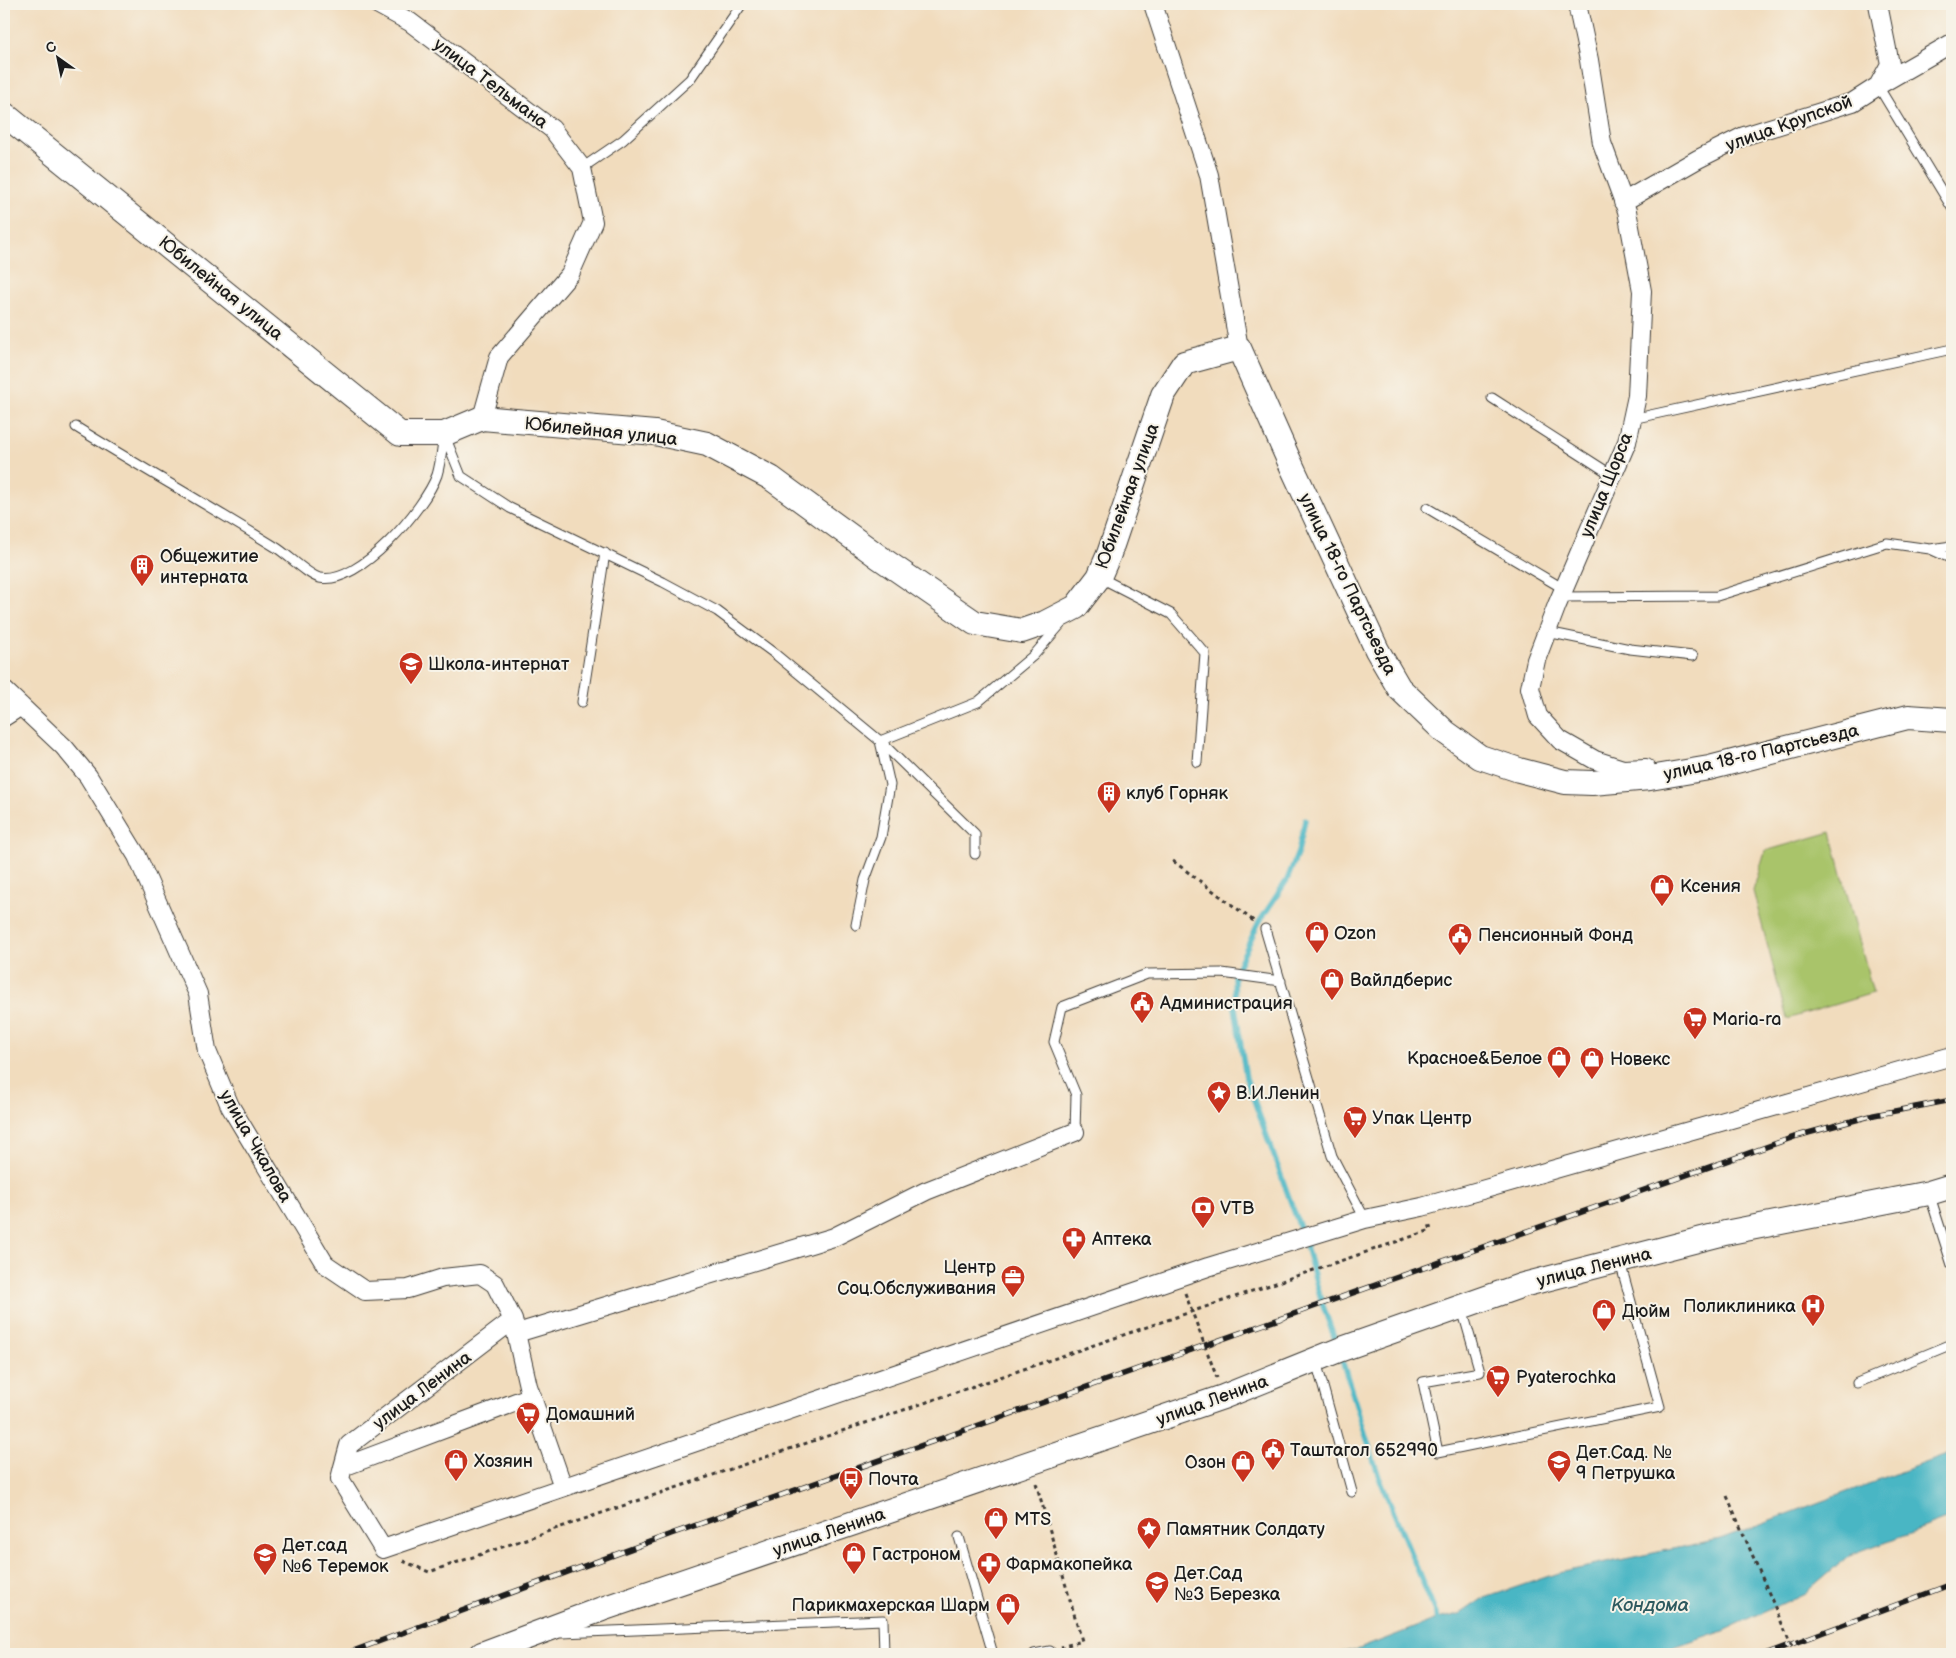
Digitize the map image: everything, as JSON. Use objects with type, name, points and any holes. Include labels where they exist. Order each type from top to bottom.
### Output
[{"type":"street","name":"улица Тельмана","points":[[377,4],[410,22],[552,129],[582,168],[593,222],[570,274],[500,357],[482,418]]},
{"type":"street","name":"улица 18-го Партсьезда","points":[[1153,4],[1209,175],[1240,348],[1287,456],[1377,650],[1399,688],[1421,711],[1445,732],[1480,757],[1565,782],[1650,778],[1709,768],[1908,717],[1952,720]]},
{"type":"street","name":"улица Щорса","points":[[1576,4],[1589,60],[1602,144],[1623,202],[1642,292],[1637,396],[1627,442],[1562,593],[1536,660],[1530,688],[1538,716],[1560,740],[1595,760],[1624,768],[1709,768]]},
{"type":"street","name":"улица Крупской","points":[[1623,202],[1698,158],[1744,136],[1853,102],[1878,86],[1890,64],[1878,4]]},
{"type":"street","points":[[1878,86],[1952,43]]},
{"type":"street","name":"Юбилейная улица","points":[[4,114],[400,434],[444,434],[482,418],[655,433],[707,444],[771,478],[879,557],[975,623],[1022,631],[1045,623],[1076,606],[1099,577],[1124,513],[1163,395],[1184,363],[1240,348]]},
{"type":"street","name":"улица Чкалова","points":[[4,690],[64,747],[88,776],[137,856],[198,994],[207,1052],[230,1106],[325,1264],[364,1291],[408,1289],[443,1278],[480,1274],[495,1284],[515,1327]]},
{"type":"street","points":[[4,717],[21,706]]},
{"type":"street","points":[[532,1396],[341,1473],[383,1549],[482,1517],[563,1486],[1179,1277],[1365,1219],[1422,1207],[1952,1056]]},
{"type":"street","name":"улица Ленина","points":[[341,1473],[349,1445],[515,1327],[834,1237],[926,1191],[1075,1132]]},
{"type":"street","name":"улица Ленина","points":[[482,1654],[533,1634],[1223,1397],[1316,1361],[1339,1350],[1524,1285],[1725,1233],[1929,1193],[1952,1186]]},
{"type":"street","points":[[515,1327],[532,1396],[563,1486]]},
{"type":"lane","points":[[582,168],[623,140],[690,79],[742,4]]},
{"type":"lane","points":[[1878,86],[1952,208]]},
{"type":"lane","points":[[1632,419],[1952,349]]},
{"type":"lane","points":[[1492,398],[1612,475]]},
{"type":"lane","points":[[76,426],[279,549],[319,578],[338,578],[369,558],[391,540],[422,504],[437,474],[444,434]]},
{"type":"lane","points":[[444,434],[462,476],[510,508],[604,553],[717,611],[775,654],[880,740],[975,834],[975,854]]},
{"type":"lane","points":[[1427,508],[1562,593],[1717,596],[1887,543],[1930,549],[1952,546]]},
{"type":"lane","points":[[1930,549],[1952,559]]},
{"type":"lane","points":[[582,702],[604,553]]},
{"type":"lane","points":[[1099,577],[1171,614],[1205,653],[1197,762]]},
{"type":"lane","points":[[880,740],[978,702],[1034,655],[1076,606]]},
{"type":"lane","points":[[1547,632],[1630,649],[1693,656]]},
{"type":"lane","points":[[856,925],[865,880],[881,837],[890,785],[880,740]]},
{"type":"lane","points":[[1265,929],[1332,1156],[1365,1219]]},
{"type":"lane","points":[[1075,1132],[1076,1095],[1054,1042],[1062,1007],[1147,974],[1222,973],[1281,981]]},
{"type":"lane","points":[[1929,1193],[1952,1265]]},
{"type":"lane","points":[[1461,1306],[1480,1372],[1422,1382],[1438,1452],[1660,1407],[1620,1261]]},
{"type":"lane","points":[[1857,1383],[1952,1344]]},
{"type":"lane","points":[[1316,1361],[1352,1492]]},
{"type":"lane","points":[[959,1537],[993,1654]]},
{"type":"lane","points":[[533,1634],[883,1620],[884,1654]]},
{"type":"lane","points":[[1034,1654],[1050,1651]]},
{"type":"path","points":[[1173,861],[1265,929]]},
{"type":"path","points":[[383,1549],[428,1572],[1431,1230],[1422,1207]]},
{"type":"path","points":[[1179,1277],[1223,1397]]},
{"type":"path","points":[[1036,1483],[1082,1642],[1050,1651]]},
{"type":"path","points":[[1727,1496],[1795,1654]]},
{"type":"green space","points":[[1831,832],[1873,993],[1787,1019],[1753,891],[1765,851]]},
{"type":"water","name":"Кондома","points":[[1952,1453],[1952,1518],[1847,1557],[1805,1593],[1724,1631],[1655,1654],[1332,1654],[1359,1649],[1434,1620],[1460,1614],[1482,1599],[1558,1573],[1720,1539]]},
{"type":"waterway","points":[[1305,820],[1298,852],[1287,880],[1258,924],[1234,975],[1235,1007],[1246,1078],[1304,1239],[1322,1303],[1337,1345]]},
{"type":"waterway","points":[[1340,1354],[1379,1477],[1441,1626]]},
{"type":"railway","points":[[345,1654],[671,1534],[1797,1136],[1874,1115],[1952,1100]]},
{"type":"railway","points":[[1765,1654],[1952,1584]]},
{"type":"place","name":"Общежитие интерната","points":[[142,587]]},
{"type":"place","name":"Школа-интернат","points":[[411,685]]},
{"type":"place","name":"клуб Горняк","points":[[1109,814]]},
{"type":"place","name":"Ксения","points":[[1662,907]]},
{"type":"place","name":"Ozon","points":[[1317,954]]},
{"type":"place","name":"Пенсионный Фонд","points":[[1460,956]]},
{"type":"place","name":"Вайлдберис","points":[[1332,1001]]},
{"type":"place","name":"Администрация","points":[[1142,1024]]},
{"type":"place","name":"Maria-ra","points":[[1695,1040]]},
{"type":"place","name":"Красное&Белое","points":[[1559,1079]]},
{"type":"place","name":"Новекс","points":[[1592,1080]]},
{"type":"place","name":"В.И.Ленин","points":[[1219,1114]]},
{"type":"place","name":"Упак Центр","points":[[1355,1139]]},
{"type":"place","name":"VTB","points":[[1203,1229]]},
{"type":"place","name":"Аптека","points":[[1074,1260]]},
{"type":"place","name":"Центр Соц.Обслуживания","points":[[1013,1298]]},
{"type":"place","name":"Поликлиника","points":[[1813,1327]]},
{"type":"place","name":"Дюйм","points":[[1604,1332]]},
{"type":"place","name":"Pyaterochka","points":[[1498,1398]]},
{"type":"place","name":"Домашний","points":[[528,1435]]},
{"type":"place","name":"Таштагол 652990","points":[[1273,1471]]},
{"type":"place","name":"Хозяин","points":[[456,1482]]},
{"type":"place","name":"Озон","points":[[1243,1483]]},
{"type":"place","name":"Дет.Сад. № 9 Петрушка","points":[[1559,1483]]},
{"type":"place","name":"Почта","points":[[851,1500]]},
{"type":"place","name":"MTS","points":[[996,1540]]},
{"type":"place","name":"Памятник Солдату","points":[[1149,1550]]},
{"type":"place","name":"Гастроном","points":[[854,1575]]},
{"type":"place","name":"Дет.сад №6 Теремок","points":[[265,1576]]},
{"type":"place","name":"Фармакопейка","points":[[989,1585]]},
{"type":"place","name":"Дет.Сад №3 Березка","points":[[1157,1604]]},
{"type":"place","name":"Парикмахерская Шарм","points":[[1008,1626]]}]
